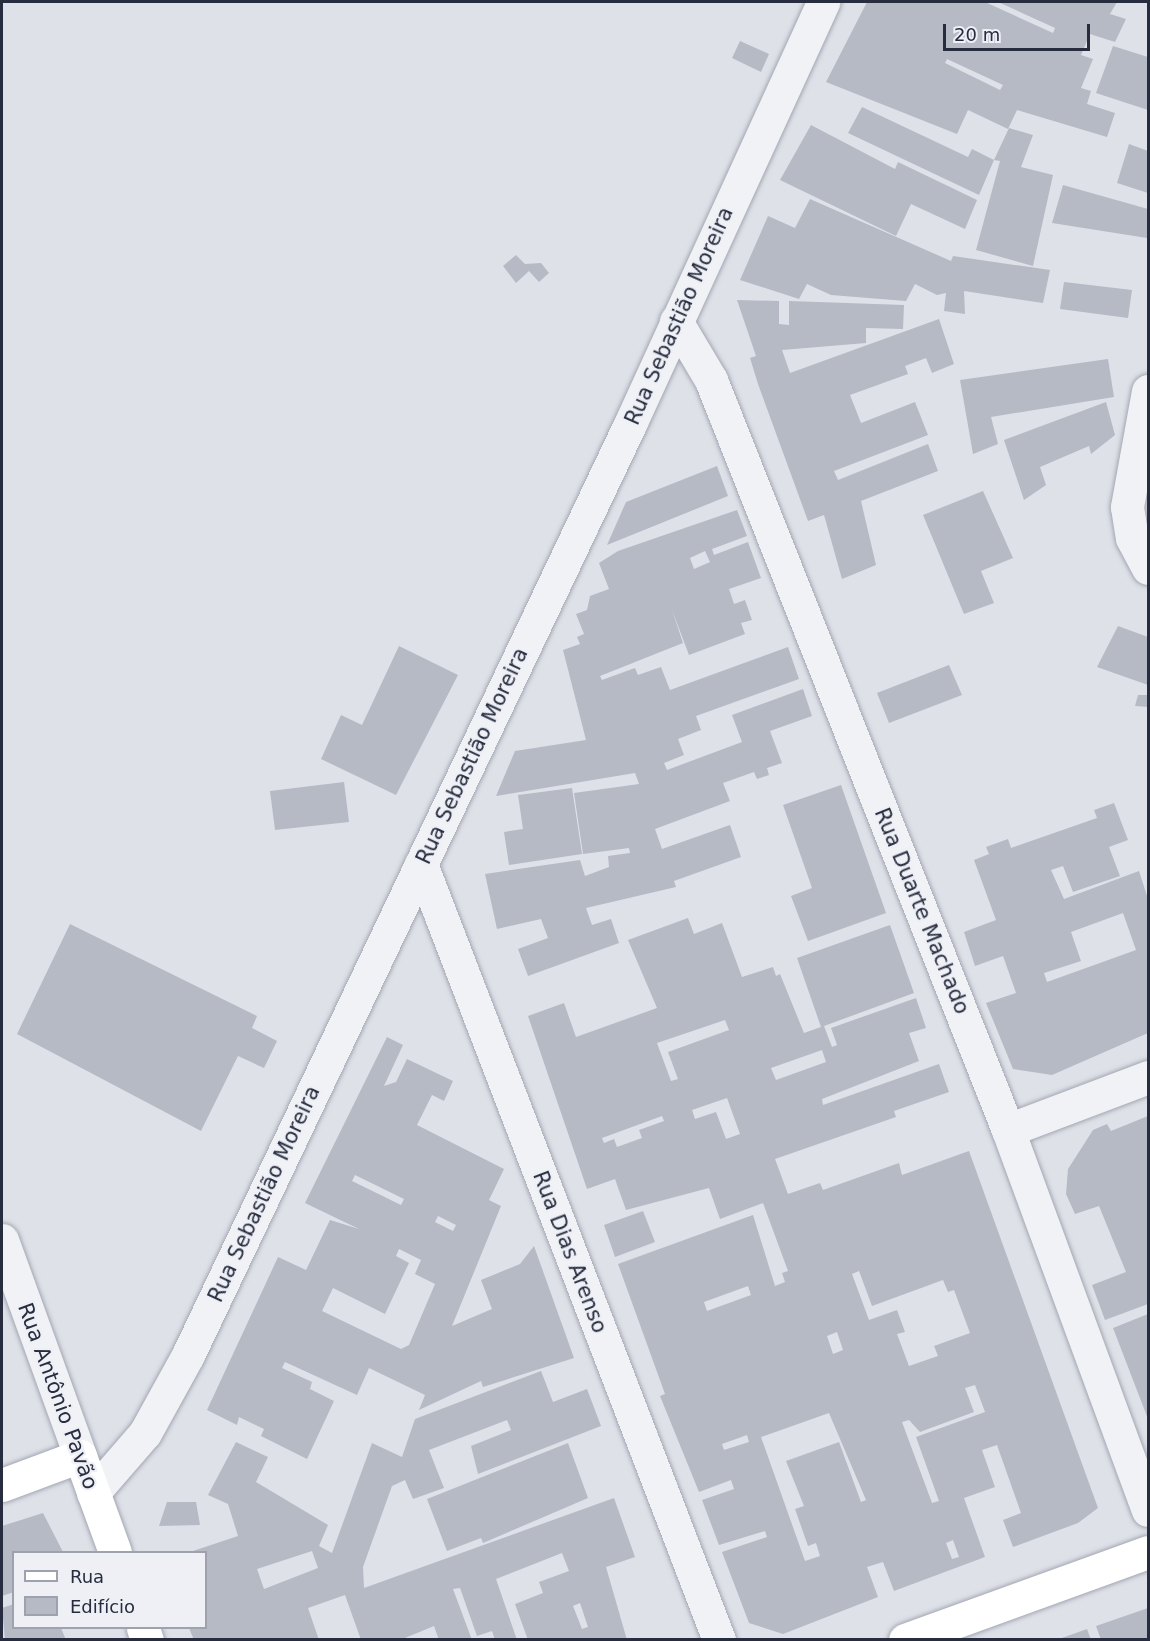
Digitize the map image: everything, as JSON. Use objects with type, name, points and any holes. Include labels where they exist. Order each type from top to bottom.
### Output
[{"type":"street","name":"Rua Sebastião Moreira","points":[[93,1493],[145,1432],[188,1355],[676,321],[823,2]]},
{"type":"street","name":"Rua Duarte Machado","points":[[676,321],[711,380],[1008,1130],[1149,1510]]},
{"type":"street","points":[[1149,391],[1127,507],[1132,538],[1149,568]]},
{"type":"street","name":"Rua Dias Arenso","points":[[421,864],[718,1640]]},
{"type":"street","points":[[1008,1130],[1149,1077]]},
{"type":"street","name":"Rua Antônio Pavão","points":[[2,1240],[115,1551]]},
{"type":"street","points":[[2,1485],[80,1456]]},
{"type":"street","points":[[905,1640],[1149,1552]]},
{"type":"building","points":[[867,2],[985,2],[1053,33],[1055,28],[998,2],[1117,2],[1110,14],[1126,19],[1115,42],[1090,34],[1081,55],[1093,59],[1081,88],[1091,91],[1087,104],[1115,113],[1107,137],[1017,110],[1008,129],[968,110],[957,134],[826,82]],"holes":[[[947,59],[1003,85],[1000,90],[945,63]]]},
{"type":"building","points":[[740,41],[769,54],[761,72],[732,58]]},
{"type":"building","points":[[1113,46],[1148,57],[1148,110],[1096,93]]},
{"type":"building","points":[[862,107],[968,157],[972,149],[994,160],[979,195],[848,133]]},
{"type":"building","points":[[811,125],[895,169],[898,162],[977,200],[965,229],[911,204],[896,236],[780,180]]},
{"type":"building","points":[[1009,128],[1033,135],[1021,167],[1053,175],[1033,266],[976,250],[1000,161],[994,160]]},
{"type":"building","points":[[1129,144],[1148,151],[1148,193],[1117,183]]},
{"type":"building","points":[[1063,185],[1148,209],[1147,238],[1052,223]]},
{"type":"building","points":[[810,199],[951,261],[953,256],[1050,270],[1043,303],[964,291],[965,314],[944,311],[946,293],[937,295],[915,284],[906,301],[831,295],[807,284],[799,299],[740,280],[768,216],[795,228]]},
{"type":"building","points":[[516,255],[525,264],[541,263],[549,273],[539,282],[529,271],[516,283],[503,266]]},
{"type":"building","points":[[1064,282],[1132,290],[1128,318],[1060,309]]},
{"type":"building","points":[[737,300],[779,301],[779,324],[789,325],[789,301],[904,305],[903,329],[866,328],[866,343],[782,350],[790,373],[939,319],[954,364],[932,373],[926,358],[905,366],[908,374],[850,395],[861,423],[915,402],[928,435],[834,471],[838,480],[928,444],[938,471],[861,501],[876,565],[842,579],[824,515],[808,521],[758,384],[750,358],[756,356]]},
{"type":"building","points":[[1108,359],[1114,397],[991,417],[998,444],[973,454],[960,380]]},
{"type":"building","points":[[1106,402],[1115,435],[1091,454],[1089,446],[1040,467],[1046,485],[1024,500],[1004,440]]},
{"type":"building","points":[[717,466],[728,496],[607,545],[626,502]]},
{"type":"building","points":[[983,491],[1013,558],[981,571],[994,603],[964,614],[923,515]]},
{"type":"building","points":[[737,510],[747,536],[712,549],[714,555],[748,542],[761,578],[729,589],[734,604],[745,600],[752,620],[741,623],[745,634],[689,655],[672,610],[683,643],[600,676],[602,680],[635,668],[638,675],[661,667],[670,690],[788,647],[799,679],[696,716],[701,730],[678,739],[684,755],[664,763],[667,770],[742,742],[732,715],[803,689],[812,716],[770,731],[782,763],[767,768],[769,775],[757,779],[754,772],[723,783],[730,801],[655,829],[662,849],[730,825],[741,857],[674,881],[676,887],[586,908],[592,925],[611,919],[619,943],[528,976],[518,949],[548,938],[541,919],[497,929],[485,874],[580,860],[585,876],[609,867],[608,856],[630,853],[629,848],[583,854],[574,793],[639,784],[635,773],[496,796],[515,751],[586,740],[563,650],[580,644],[577,637],[584,634],[576,614],[587,610],[590,596],[609,589],[599,563],[618,551]],"holes":[[[705,551],[710,562],[694,569],[690,558]]]},
{"type":"building","points":[[1118,626],[1148,637],[1148,685],[1097,667]]},
{"type":"building","points":[[399,646],[458,675],[396,795],[321,759],[341,715],[362,725]]},
{"type":"building","points":[[949,665],[962,695],[889,723],[877,693]]},
{"type":"building","points":[[1138,695],[1148,695],[1148,707],[1135,706]]},
{"type":"building","points":[[344,782],[349,822],[275,830],[270,791]]},
{"type":"building","points":[[841,785],[886,913],[808,941],[791,896],[812,888],[783,805]]},
{"type":"building","points":[[572,788],[582,854],[509,865],[504,832],[523,829],[518,795]]},
{"type":"building","points":[[1114,803],[1128,840],[1109,847],[1120,876],[1073,892],[1063,866],[1051,870],[1064,899],[1139,871],[1148,899],[1148,1033],[1052,1075],[1013,1069],[986,1003],[1016,993],[1003,956],[975,966],[964,932],[996,920],[974,860],[989,854],[986,847],[1008,839],[1011,848],[1097,818],[1094,810]],"holes":[[[1123,913],[1136,950],[1047,982],[1044,973],[1081,961],[1071,932]]]},
{"type":"building","points":[[688,918],[694,934],[722,923],[742,977],[773,967],[776,976],[780,974],[804,1033],[821,1027],[797,958],[890,925],[914,993],[824,1026],[832,1047],[837,1045],[831,1028],[916,998],[926,1028],[909,1033],[919,1061],[822,1099],[823,1105],[939,1064],[949,1092],[894,1111],[896,1117],[775,1159],[788,1194],[820,1183],[823,1190],[899,1163],[902,1175],[969,1151],[1098,1508],[1078,1523],[1013,1547],[1003,1520],[1021,1513],[997,1445],[982,1450],[995,1487],[964,1498],[985,1557],[894,1591],[883,1562],[867,1567],[878,1597],[783,1634],[749,1623],[722,1552],[767,1537],[765,1531],[719,1545],[702,1500],[734,1489],[731,1480],[699,1492],[660,1396],[665,1394],[618,1264],[753,1215],[775,1286],[785,1282],[782,1273],[788,1271],[763,1203],[720,1219],[709,1188],[626,1210],[615,1179],[587,1189],[528,1016],[564,1003],[576,1037],[657,1008],[628,940]],"holes":[[[725,1020],[729,1030],[668,1052],[678,1079],[671,1081],[657,1043]],[[822,1050],[826,1062],[776,1080],[771,1068]],[[727,1098],[740,1134],[726,1139],[716,1112],[695,1119],[692,1110]],[[662,1116],[664,1121],[639,1130],[642,1138],[617,1147],[614,1139],[604,1143],[602,1138]],[[859,1271],[872,1306],[943,1280],[948,1292],[954,1290],[970,1333],[934,1346],[938,1356],[909,1366],[897,1334],[905,1332],[897,1310],[869,1320],[852,1274]],[[748,1286],[751,1295],[707,1311],[704,1302]],[[837,1332],[843,1350],[833,1354],[827,1336]],[[975,1385],[985,1412],[916,1437],[939,1501],[932,1503],[902,1422],[909,1420],[920,1432],[974,1412],[965,1388]],[[829,1413],[866,1500],[861,1502],[839,1442],[786,1461],[804,1506],[795,1509],[808,1546],[816,1543],[820,1556],[805,1561],[761,1437]],[[747,1435],[749,1442],[724,1450],[722,1444]],[[953,1540],[959,1557],[952,1559],[946,1543]]]},
{"type":"building","points":[[70,924],[257,1016],[252,1028],[277,1041],[264,1068],[238,1056],[201,1131],[17,1034]]},
{"type":"building","points":[[387,1037],[403,1045],[384,1086],[396,1082],[407,1059],[453,1081],[444,1101],[432,1095],[417,1125],[504,1169],[489,1200],[501,1206],[452,1326],[492,1309],[481,1280],[520,1264],[534,1246],[574,1358],[483,1387],[481,1381],[419,1410],[425,1395],[369,1368],[357,1395],[285,1362],[282,1368],[312,1382],[310,1389],[334,1401],[307,1459],[261,1436],[264,1429],[239,1417],[237,1425],[207,1410],[278,1257],[306,1270],[330,1220],[359,1229],[305,1203]],"holes":[[[355,1175],[404,1199],[401,1205],[352,1181]],[[438,1216],[456,1225],[453,1231],[435,1222]],[[399,1249],[421,1260],[415,1274],[435,1284],[409,1345],[401,1349],[322,1311],[333,1288],[385,1314],[409,1263],[396,1256]]]},
{"type":"building","points":[[1148,1116],[1148,1304],[1105,1320],[1092,1285],[1126,1272],[1099,1206],[1075,1214],[1066,1194],[1068,1169],[1093,1130],[1107,1124],[1111,1131]]},
{"type":"building","points":[[643,1211],[655,1242],[615,1257],[604,1225]]},
{"type":"building","points":[[1148,1314],[1148,1419],[1113,1328]]},
{"type":"building","points":[[541,1371],[553,1402],[587,1389],[601,1426],[478,1474],[471,1446],[511,1430],[507,1420],[429,1450],[444,1488],[413,1499],[405,1480],[392,1486],[363,1567],[364,1588],[614,1498],[635,1557],[606,1567],[627,1640],[528,1640],[515,1604],[543,1593],[539,1582],[569,1571],[562,1553],[496,1579],[517,1640],[495,1640],[492,1631],[477,1636],[460,1588],[453,1589],[472,1640],[439,1640],[434,1626],[400,1640],[361,1640],[345,1595],[308,1608],[319,1640],[194,1640],[189,1629],[207,1629],[207,1551],[193,1551],[238,1536],[228,1504],[208,1495],[236,1442],[268,1457],[256,1482],[328,1525],[319,1546],[332,1553],[372,1443],[402,1457],[415,1419]],"holes":[[[312,1551],[318,1568],[264,1589],[257,1569]],[[580,1603],[588,1627],[582,1629],[573,1606]]]},
{"type":"building","points":[[568,1443],[588,1498],[483,1543],[481,1538],[447,1551],[427,1499]]},
{"type":"building","points":[[167,1502],[196,1502],[200,1525],[159,1526]]},
{"type":"building","points":[[43,1513],[62,1551],[12,1551],[12,1593],[2,1596],[2,1526]]},
{"type":"building","points":[[12,1605],[12,1629],[61,1629],[66,1640],[5,1640],[2,1608]]},
{"type":"building","points":[[1148,1608],[1148,1640],[1101,1640],[1096,1626]]},
{"type":"building","points":[[1087,1629],[1091,1640],[1059,1640],[1059,1639]]}]
